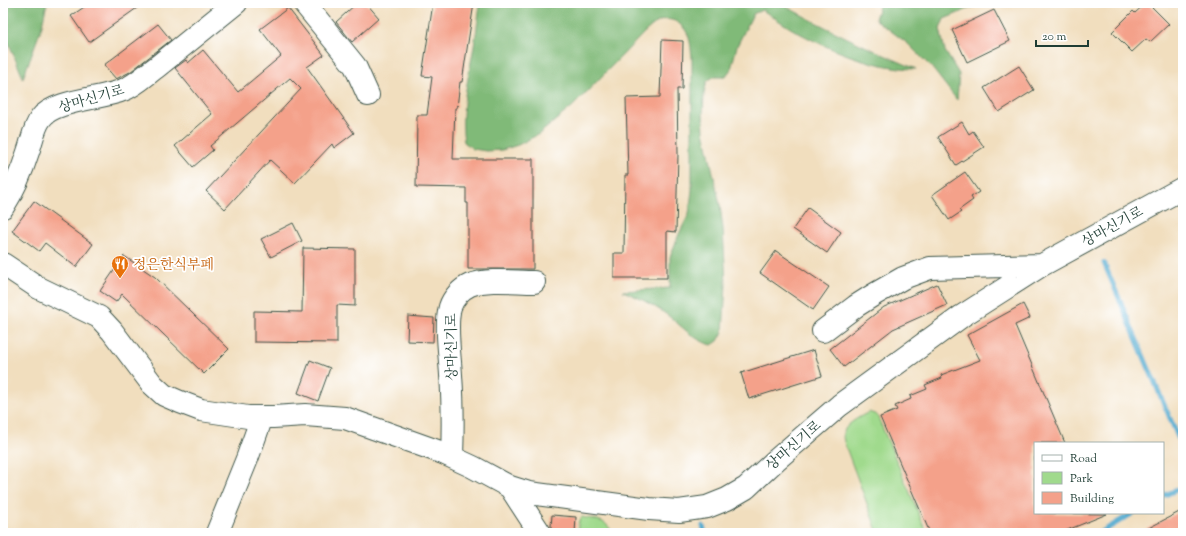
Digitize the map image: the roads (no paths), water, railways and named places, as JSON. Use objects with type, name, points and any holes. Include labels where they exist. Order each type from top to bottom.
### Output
[{"type":"street","name":"상마신기로","points":[[3,206],[10,197],[24,166],[36,126],[42,117],[51,110],[65,104],[106,96],[125,90],[236,3]]},
{"type":"street","points":[[304,3],[355,66],[368,95]]},
{"type":"street","name":"상마신기로","points":[[3,264],[39,288],[99,318],[112,332],[152,384],[164,395],[201,410],[241,416],[262,417],[305,415],[345,418],[452,457],[473,466],[510,487],[529,493],[649,509],[679,511],[707,507],[727,499],[746,488],[840,405],[962,316],[1042,265],[1183,188]]},
{"type":"street","name":"상마신기로","points":[[823,332],[851,310],[875,294],[903,278],[930,268],[1042,265]]},
{"type":"street","name":"상마신기로","points":[[452,457],[453,404],[449,320],[450,307],[456,295],[470,286],[485,282],[534,282]]},
{"type":"street","points":[[217,533],[247,459],[262,417]]},
{"type":"street","name":"상마신기로","points":[[510,487],[540,533]]},
{"type":"waterway","points":[[1104,263],[1183,449]]},
{"type":"waterway","points":[[1164,496],[1183,487]]},
{"type":"waterway","points":[[1100,533],[1131,514]]},
{"type":"waterway","points":[[703,526],[705,533]]},
{"type":"place","name":"정은한식부페","points":[[120,279]]}]
